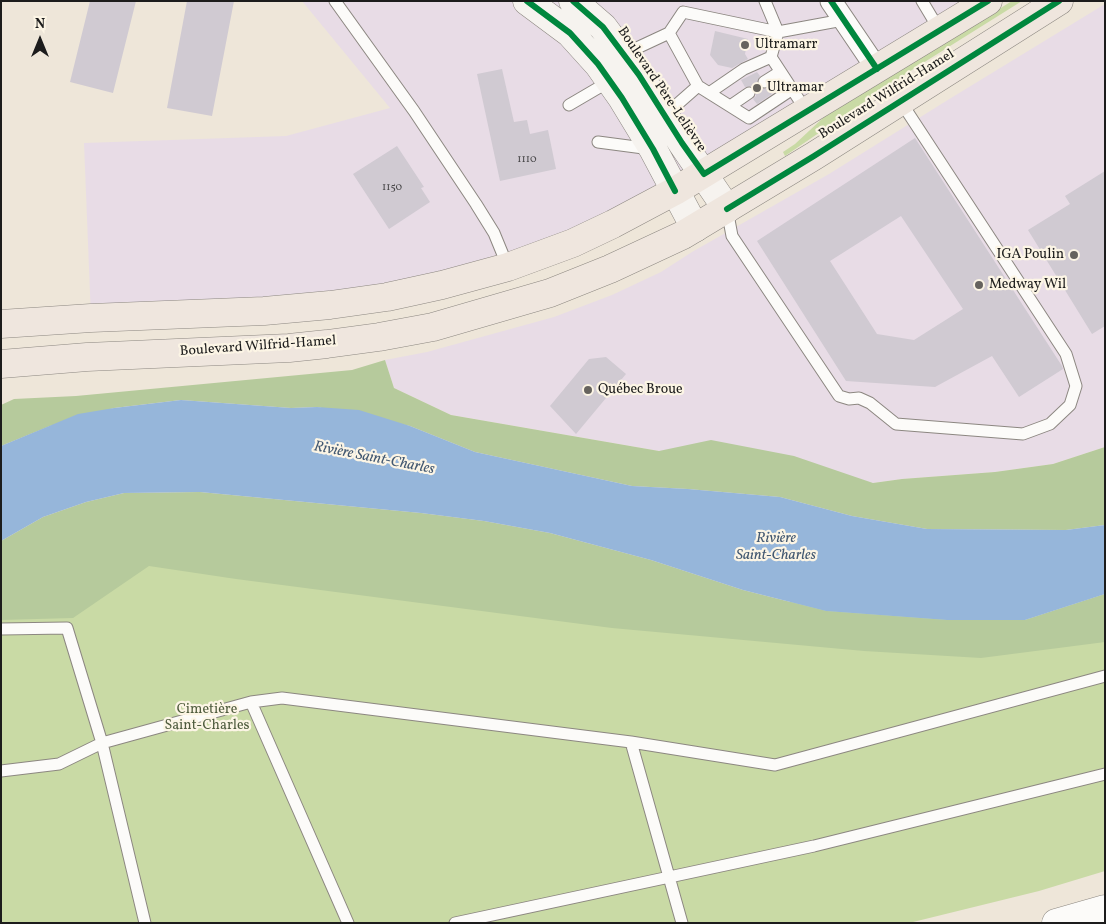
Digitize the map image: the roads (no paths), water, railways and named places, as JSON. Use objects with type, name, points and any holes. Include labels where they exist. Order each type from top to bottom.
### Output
[{"type":"main road","points":[[528,1],[570,33],[586,49],[610,81],[653,149],[695,228]]},
{"type":"main road","name":"Boulevard Père-Lelièvre","points":[[573,1],[603,27],[624,54],[727,209]]},
{"type":"main road","name":"Boulevard Wilfrid-Hamel","points":[[1,364],[87,357],[289,348],[371,338],[424,329],[550,293],[610,269],[695,228],[901,102],[1060,1]]},
{"type":"main road","name":"Boulevard Wilfrid-Hamel","points":[[1,324],[91,318],[264,311],[330,305],[387,297],[508,268],[613,224],[704,174],[940,31],[978,4]]},
{"type":"street","points":[[831,1],[877,69]]},
{"type":"street","points":[[1056,923],[1105,909]]},
{"type":"lane","points":[[336,1],[414,111],[476,204],[494,233],[508,268]]},
{"type":"lane","points":[[765,1],[778,32],[771,56],[807,112]]},
{"type":"lane","points":[[922,1],[940,31]]},
{"type":"lane","points":[[624,54],[669,33],[682,12],[778,32],[843,20]]},
{"type":"lane","points":[[669,33],[698,86],[750,118],[792,90]]},
{"type":"lane","points":[[709,93],[744,69],[771,56]]},
{"type":"lane","points":[[764,82],[780,72]]},
{"type":"lane","points":[[569,105],[610,81]]},
{"type":"lane","points":[[665,115],[698,86]]},
{"type":"lane","points":[[730,106],[749,93]]},
{"type":"lane","points":[[727,209],[732,236],[839,396],[859,398],[870,403],[896,424],[1023,434],[1050,424],[1070,405],[1076,386],[1066,354],[901,102]]},
{"type":"lane","points":[[598,142],[653,149]]},
{"type":"lane","points":[[1,629],[66,628],[102,743],[145,923]]},
{"type":"lane","points":[[1,771],[59,764],[102,743],[250,702],[282,698],[631,742],[775,765],[1105,676]]},
{"type":"lane","points":[[250,702],[348,923]]},
{"type":"lane","points":[[631,742],[682,923]]},
{"type":"lane","points":[[455,923],[814,846],[1105,774]]},
{"type":"water","name":"Rivière Saint-Charles","points":[[181,400],[291,408],[317,407],[359,410],[410,426],[475,452],[632,486],[780,497],[852,516],[927,529],[1066,530],[1105,525],[1105,594],[1025,620],[947,620],[826,611],[743,590],[651,560],[550,533],[484,521],[421,513],[200,492],[124,493],[86,502],[43,517],[1,541],[1,446],[78,414]]},
{"type":"place","name":"Ultramarr","points":[[745,45]]},
{"type":"place","name":"Ultramar","points":[[757,88]]},
{"type":"place","name":"IGA Poulin","points":[[1074,255]]},
{"type":"place","name":"Medway Wil","points":[[979,285]]},
{"type":"place","name":"Québec Broue","points":[[588,390]]},
{"type":"park label","name":"Cimetière Saint-Charles","points":[[207,718]]}]
